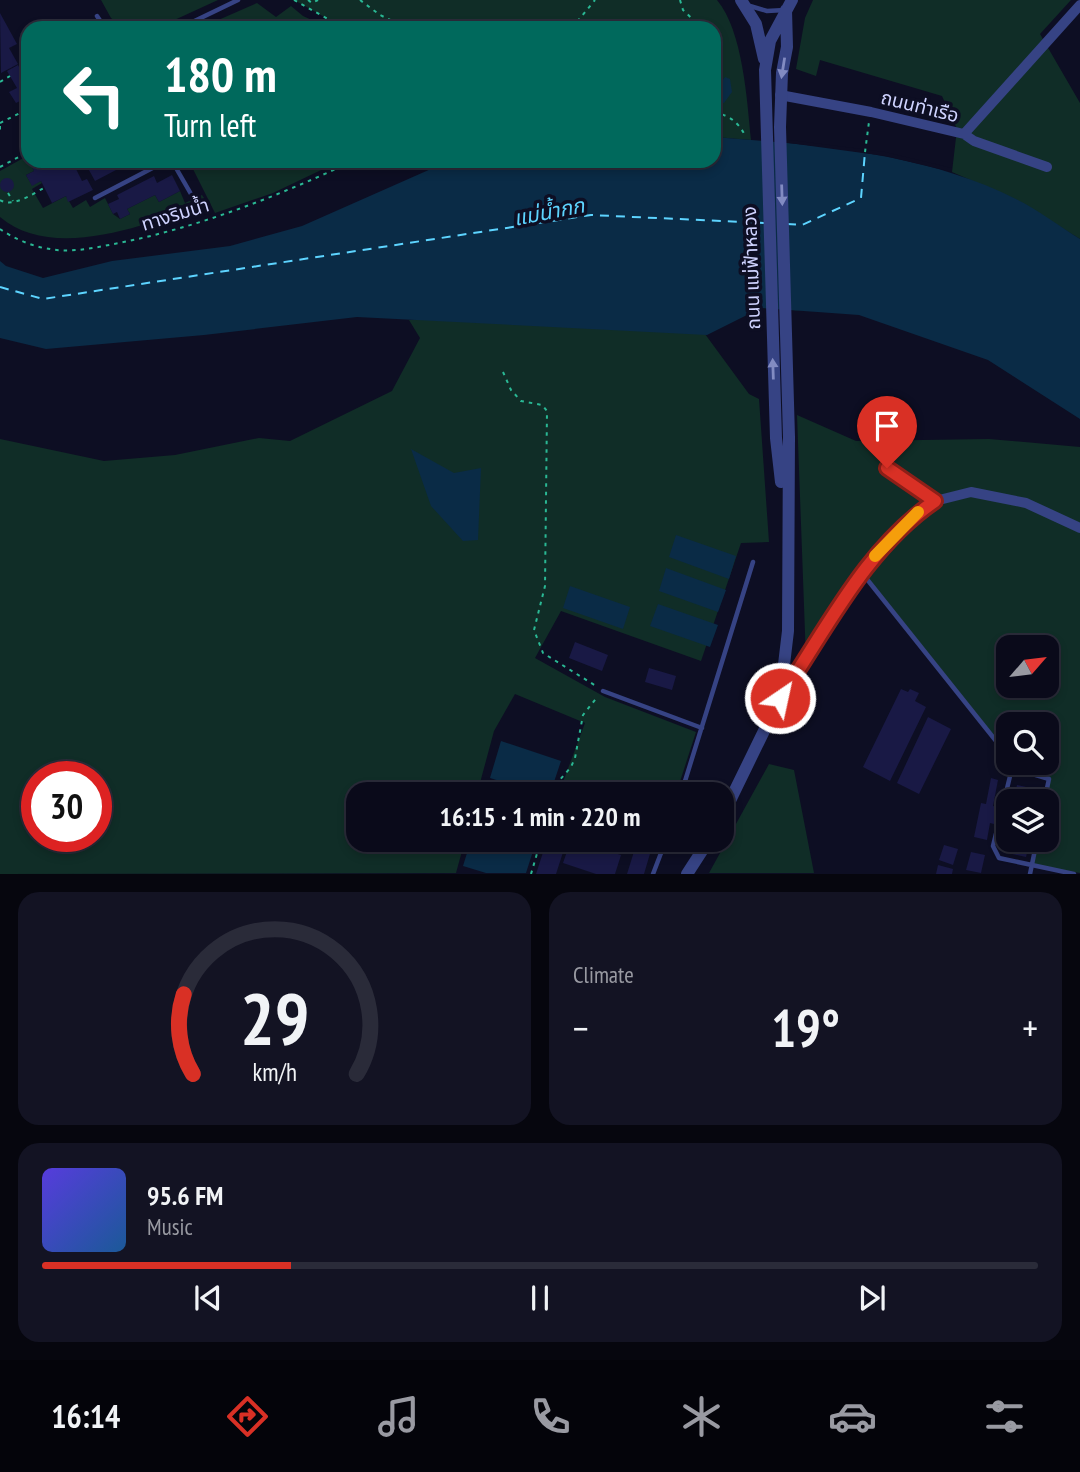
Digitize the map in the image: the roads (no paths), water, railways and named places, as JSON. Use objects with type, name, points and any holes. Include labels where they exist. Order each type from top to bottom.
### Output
[{"type":"street","points":[[742,0],[756,24],[765,70]]},
{"type":"street","name":"ถนน แม่ฟ้าหลวง","points":[[734,792],[780,698],[788,631],[787,527],[765,127],[765,70],[770,41],[789,5]]},
{"type":"street","name":"ถนน แม่ฟ้าหลวง","points":[[782,438],[780,95],[787,47],[789,5]]},
{"type":"street","points":[[964,134],[1080,5]]},
{"type":"street","name":"ถนนท่าเรือ","points":[[780,95],[871,112],[964,134],[974,141],[1047,167]]},
{"type":"street","points":[[780,698],[861,573],[884,545],[917,513],[935,501],[971,492],[1026,502],[1080,527]]},
{"type":"street","points":[[687,873],[701,852]]},
{"type":"lane","points":[[194,21],[238,0]]},
{"type":"lane","points":[[742,0],[753,9],[767,11],[789,5]]},
{"type":"lane","points":[[97,16],[100,21]]},
{"type":"lane","points":[[94,198],[152,168]]},
{"type":"lane","points":[[176,168],[191,194]]},
{"type":"lane","points":[[887,468],[935,501]]},
{"type":"lane","points":[[685,782],[753,562]]},
{"type":"lane","points":[[861,573],[996,741]]},
{"type":"lane","points":[[603,691],[702,728]]},
{"type":"lane","points":[[1009,775],[993,846],[999,858],[1074,873]]},
{"type":"lane","points":[[1037,775],[1049,779],[1047,789]]},
{"type":"lane","points":[[653,873],[662,852]]},
{"type":"lane","points":[[1030,873],[1035,852]]},
{"type":"water","points":[[725,77],[730,79],[732,92],[724,103],[721,102],[721,82]]},
{"type":"water","name":"แม่น้ำกก","points":[[721,138],[791,143],[906,161],[980,183],[1016,199],[1080,239],[1080,419],[988,360],[859,315],[761,308],[707,335],[357,317],[204,335],[46,349],[0,338],[0,261],[6,266],[43,278],[112,261],[230,246],[302,226],[433,168],[721,168]]},
{"type":"water","points":[[411,449],[454,473],[481,468],[478,540],[463,541],[431,506]]},
{"type":"water","points":[[676,535],[736,556],[729,579],[669,557]]},
{"type":"water","points":[[666,568],[726,590],[718,612],[659,591]]},
{"type":"water","points":[[570,586],[630,607],[623,629],[563,608]]},
{"type":"water","points":[[658,604],[718,625],[710,647],[650,626]]},
{"type":"water","points":[[501,741],[561,761],[554,782],[503,782],[490,778]]},
{"type":"water","points":[[467,852],[533,852],[526,873],[486,873],[463,866]]}]
